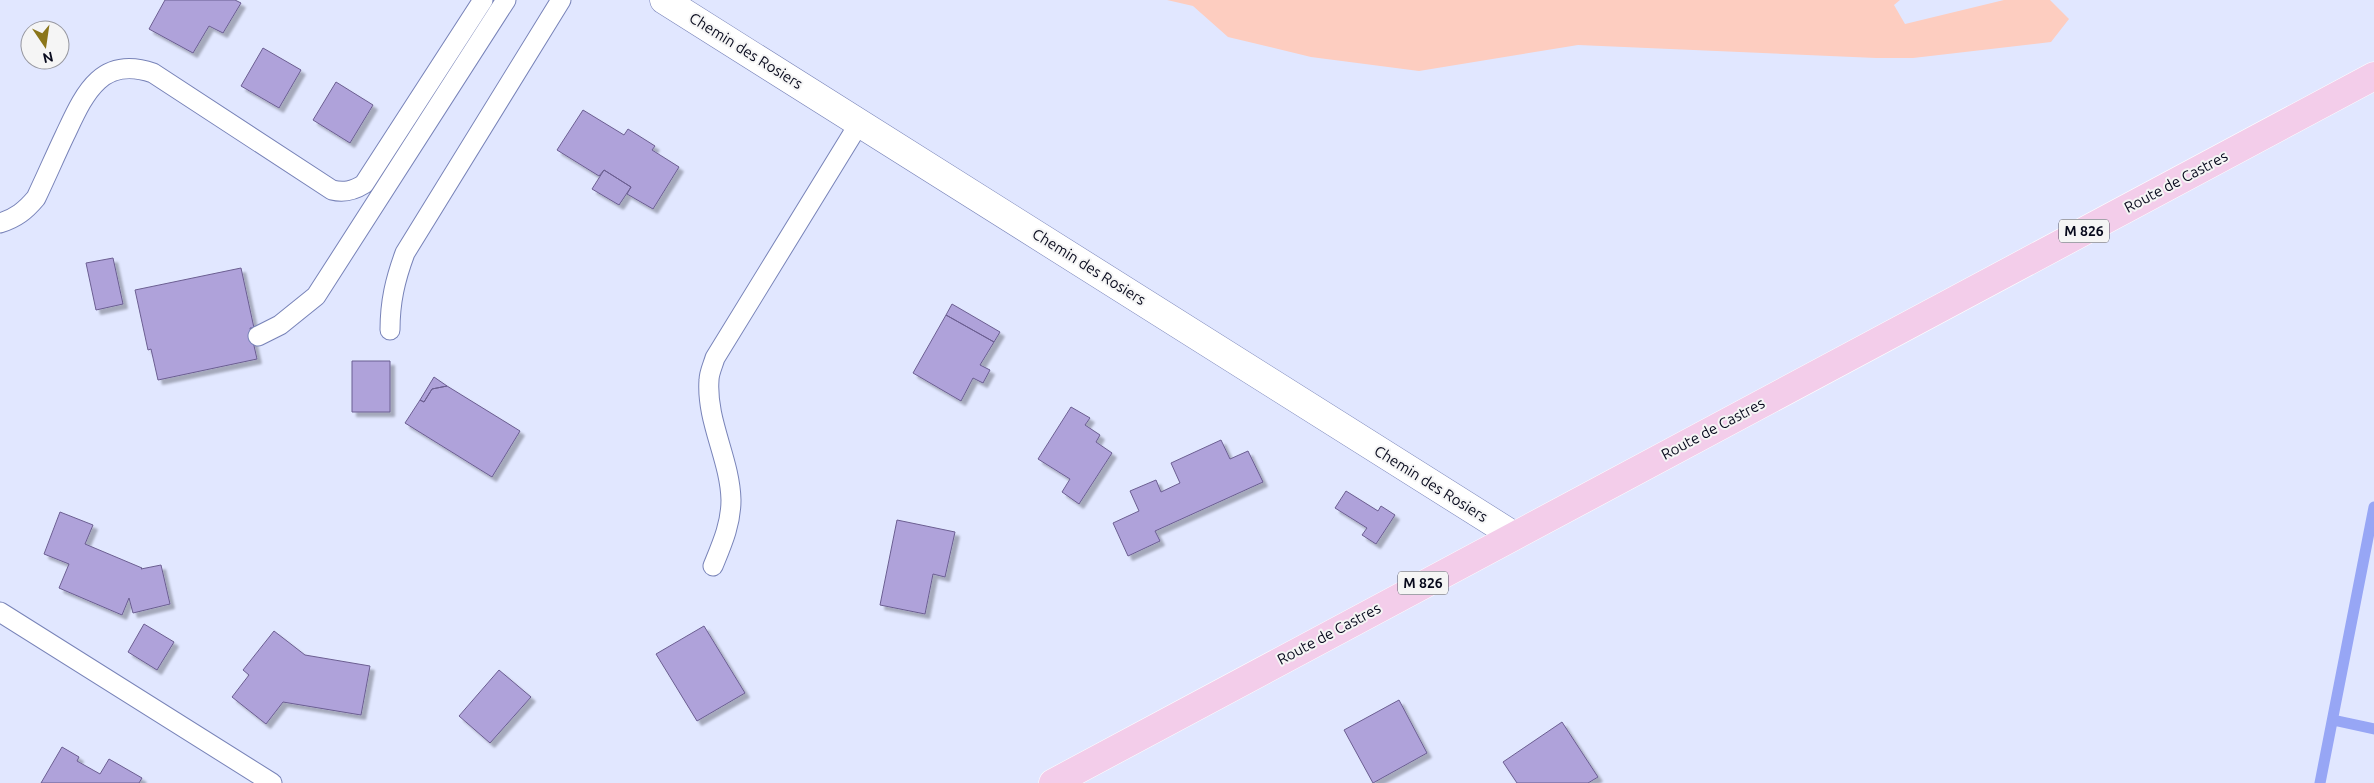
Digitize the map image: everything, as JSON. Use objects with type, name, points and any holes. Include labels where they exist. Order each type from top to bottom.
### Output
[{"type":"main road","name":"Route de Castres","points":[[1052,783],[2374,76]]},
{"type":"street","name":"Chemin des Rosiers","points":[[664,0],[1513,535]]},
{"type":"lane","points":[[0,223],[13,219],[26,210],[36,198],[82,98],[93,83],[104,75],[130,68],[153,73],[332,190],[342,192],[355,190],[364,184],[482,0]]},
{"type":"lane","points":[[258,336],[286,320],[316,296],[506,0]]},
{"type":"lane","points":[[390,330],[390,303],[395,280],[405,253],[561,0]]},
{"type":"lane","points":[[713,566],[729,520],[731,501],[729,481],[710,400],[709,379],[715,358],[860,122]]},
{"type":"lane","points":[[0,612],[272,783]]},
{"type":"shaded area","points":[[1167,0],[1900,0],[1894,5],[1905,24],[2004,0],[2050,0],[2069,19],[2051,42],[1913,58],[1578,45],[1419,71],[1311,57],[1228,37],[1193,6]]},
{"type":"building","points":[[165,0],[235,0],[241,3],[223,33],[209,26],[193,53],[149,29]]},
{"type":"building","points":[[263,48],[301,70],[279,108],[241,86]]},
{"type":"building","points":[[336,82],[373,105],[350,143],[313,120]]},
{"type":"building","points":[[583,110],[624,135],[628,129],[655,146],[652,150],[679,167],[653,209],[627,194],[631,187],[604,170],[599,176],[557,150]]},
{"type":"building","points":[[604,170],[631,187],[619,205],[592,189]]},
{"type":"building","points":[[113,258],[123,304],[96,310],[86,263]]},
{"type":"building","points":[[241,268],[254,328],[250,328],[257,359],[158,380],[151,349],[148,350],[135,290]]},
{"type":"building","points":[[952,304],[1000,332],[994,342],[946,315]]},
{"type":"building","points":[[946,315],[994,342],[980,365],[990,370],[983,383],[973,378],[961,401],[913,373]]},
{"type":"building","points":[[352,361],[390,361],[390,412],[352,412]]},
{"type":"building","points":[[434,377],[447,386],[432,389],[424,402],[420,400]]},
{"type":"building","points":[[447,386],[520,431],[492,477],[405,423],[420,400],[424,402],[432,389]]},
{"type":"building","points":[[1071,407],[1090,418],[1085,425],[1100,435],[1096,442],[1112,453],[1079,504],[1062,492],[1070,479],[1038,459]]},
{"type":"building","points":[[1221,440],[1230,459],[1248,451],[1263,482],[1155,531],[1160,541],[1128,556],[1113,523],[1139,511],[1130,491],[1156,480],[1161,492],[1180,483],[1171,463]]},
{"type":"building","points":[[1346,491],[1378,511],[1381,506],[1395,515],[1376,544],[1362,535],[1367,528],[1335,508]]},
{"type":"building","points":[[60,512],[93,525],[85,544],[141,569],[161,565],[170,604],[133,613],[129,598],[122,615],[59,588],[69,564],[44,554]]},
{"type":"building","points":[[897,520],[955,532],[945,577],[933,574],[925,614],[880,605]]},
{"type":"building","points":[[144,624],[174,642],[157,670],[128,652]]},
{"type":"building","points":[[704,626],[745,693],[697,721],[656,654]]},
{"type":"building","points":[[274,631],[305,655],[370,666],[361,715],[283,702],[266,724],[232,697],[249,675],[243,670]]},
{"type":"building","points":[[499,670],[531,697],[490,743],[459,716]]},
{"type":"building","points":[[1399,700],[1427,753],[1373,783],[1344,730]]},
{"type":"building","points":[[1562,722],[1598,777],[1588,783],[1517,783],[1503,762]]},
{"type":"building","points":[[62,747],[79,757],[77,761],[100,774],[109,759],[142,778],[139,783],[41,783]]},
{"type":"waterway","points":[[2320,783],[2374,507]]},
{"type":"waterway","points":[[2333,720],[2374,729]]}]
